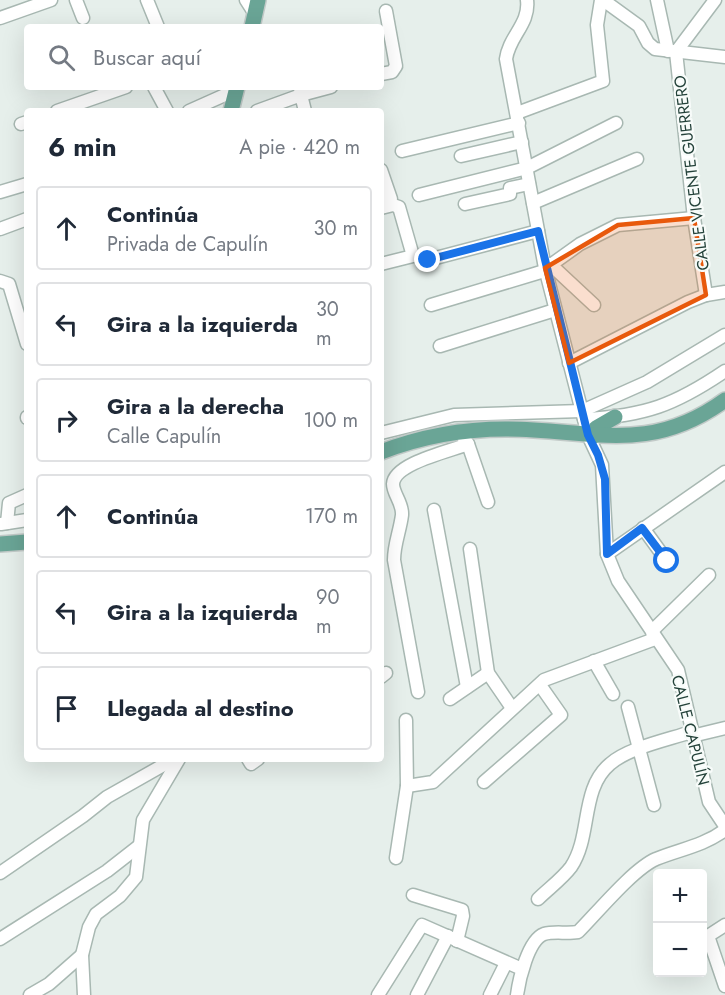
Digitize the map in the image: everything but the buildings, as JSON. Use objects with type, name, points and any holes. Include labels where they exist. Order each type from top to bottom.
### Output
[{"type":"main road","points":[[232,108],[236,90]]},
{"type":"main road","points":[[384,451],[431,435],[459,431],[534,430],[627,437],[658,433],[687,424],[725,400]]},
{"type":"main road","points":[[591,435],[596,428],[615,417]]},
{"type":"main road","points":[[0,544],[24,542]]},
{"type":"street","points":[[0,18],[51,0]]},
{"type":"street","points":[[76,0],[83,18]]},
{"type":"street","points":[[147,0],[157,24]]},
{"type":"street","points":[[246,0],[255,14]]},
{"type":"street","name":"CALLE CAPULÍN","points":[[527,0],[528,10],[525,22],[507,50],[507,59],[529,184],[555,310],[583,415],[605,479],[607,554],[618,581],[678,670],[709,802],[725,828]]},
{"type":"street","points":[[402,151],[518,118],[603,81],[597,25],[602,0],[639,26],[651,47],[725,57]]},
{"type":"street","name":"CALLE VICENTE GUERRERO","points":[[657,0],[672,51],[706,295]]},
{"type":"street","points":[[672,51],[715,0]]},
{"type":"street","points":[[384,73],[392,72],[396,66],[386,11]]},
{"type":"street","points":[[66,108],[117,90]]},
{"type":"street","points":[[156,90],[165,108]]},
{"type":"street","points":[[195,108],[234,90]]},
{"type":"street","points":[[263,108],[300,91],[304,108]]},
{"type":"street","points":[[419,195],[527,168],[616,123]]},
{"type":"street","points":[[461,156],[522,142]]},
{"type":"street","points":[[533,203],[637,159]]},
{"type":"street","points":[[384,180],[391,199],[384,200]]},
{"type":"street","points":[[465,204],[510,194],[510,188],[529,184]]},
{"type":"street","points":[[0,192],[24,185]]},
{"type":"street","points":[[384,207],[393,205],[399,207],[413,256],[384,263]]},
{"type":"street","points":[[431,306],[541,272],[580,244],[618,225],[694,218]]},
{"type":"street","points":[[0,229],[24,220]]},
{"type":"street","points":[[428,260],[538,231]]},
{"type":"street","points":[[547,266],[594,305]]},
{"type":"street","points":[[0,281],[9,284],[24,334]]},
{"type":"street","points":[[569,363],[706,295],[725,292]]},
{"type":"street","points":[[440,346],[555,310]]},
{"type":"street","points":[[583,415],[647,382],[725,335]]},
{"type":"street","points":[[384,432],[454,415],[615,417],[650,411],[688,396],[725,371]]},
{"type":"street","points":[[459,431],[468,444],[488,502]]},
{"type":"street","points":[[418,692],[394,560],[394,545],[402,513],[393,486],[394,476],[404,467],[468,444]]},
{"type":"street","points":[[607,554],[725,472]]},
{"type":"street","points":[[24,496],[9,503],[4,524],[24,521]]},
{"type":"street","points":[[434,510],[467,687]]},
{"type":"street","points":[[642,528],[667,561]]},
{"type":"street","points":[[470,549],[488,673],[512,708]]},
{"type":"street","points":[[407,786],[433,782],[544,680],[651,640],[653,630],[709,575]]},
{"type":"street","points":[[594,661],[613,694]]},
{"type":"street","points":[[450,699],[488,673]]},
{"type":"street","points":[[484,782],[561,715],[540,685]]},
{"type":"street","points":[[628,707],[654,805]]},
{"type":"street","points":[[396,858],[407,786],[406,720]]},
{"type":"street","points":[[538,899],[571,866],[587,820],[594,785],[609,764],[639,750],[692,734],[725,728]]},
{"type":"street","points":[[0,873],[84,816],[107,797],[171,762]]},
{"type":"street","points":[[84,995],[82,955],[89,927],[96,914],[120,896],[136,877],[143,820],[174,762]]},
{"type":"street","points":[[517,995],[522,969],[538,938],[545,934],[578,932],[642,868],[655,859],[711,841],[725,828]]},
{"type":"street","points":[[0,939],[107,871],[139,846]]},
{"type":"street","points":[[413,895],[462,910],[463,916],[453,939],[417,995]]},
{"type":"street","points":[[378,995],[422,925],[522,969]]},
{"type":"street","points":[[725,925],[708,936],[725,986]]},
{"type":"street","points":[[30,995],[49,984],[82,955]]},
{"type":"street","points":[[490,995],[506,963]]},
{"type":"highlighted area","points":[[694,218],[706,295],[569,363],[545,268],[618,225]]},
{"type":"route","points":[[428,260],[538,231],[555,310],[588,435],[602,465],[605,479],[607,554],[642,528],[667,561]]}]
